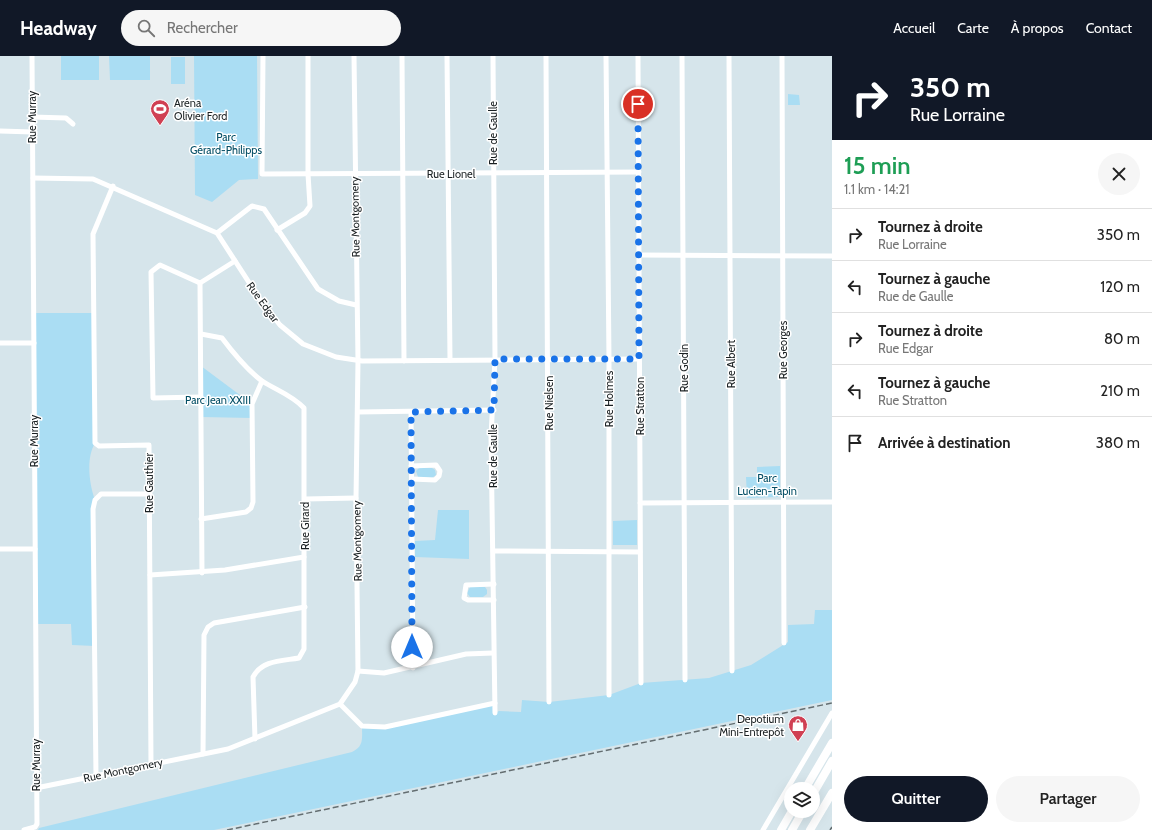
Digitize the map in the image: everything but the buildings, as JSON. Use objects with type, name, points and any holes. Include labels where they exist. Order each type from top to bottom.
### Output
[{"type":"highway","points":[[809,782],[832,742]]},
{"type":"highway","points":[[820,782],[832,761]]},
{"type":"highway","points":[[810,830],[832,793]]},
{"type":"highway","points":[[781,830],[788,818]]},
{"type":"highway","points":[[792,830],[799,818]]},
{"type":"street","name":"Rue Murray","points":[[24,830],[35,827],[36,788],[32,56]]},
{"type":"street","name":"Rue Lionel","points":[[264,56],[262,174],[493,174],[547,172],[639,172]]},
{"type":"street","points":[[277,230],[305,213],[310,206],[308,174],[308,56]]},
{"type":"street","name":"Rue Montgomery","points":[[36,788],[228,749],[340,704],[355,682],[358,671],[356,498],[358,361],[356,305],[354,56]]},
{"type":"street","points":[[402,56],[404,361]]},
{"type":"street","points":[[447,56],[450,360]]},
{"type":"street","name":"Rue de Gaulle","points":[[493,56],[495,359],[494,410],[491,436],[494,551],[493,653],[495,713]]},
{"type":"street","name":"Rue Nielsen","points":[[546,56],[550,551],[549,702]]},
{"type":"street","name":"Rue Holmes","points":[[606,56],[609,359],[609,694]]},
{"type":"street","name":"Rue Stratton","points":[[638,56],[641,683]]},
{"type":"street","name":"Rue Godin","points":[[682,56],[686,680]]},
{"type":"street","name":"Rue Albert","points":[[730,56],[732,671]]},
{"type":"street","name":"Rue Georges","points":[[782,56],[784,644]]},
{"type":"street","points":[[32,117],[66,118],[74,124]]},
{"type":"street","points":[[0,131],[32,132]]},
{"type":"street","points":[[33,178],[93,179],[112,186],[217,234],[252,206],[264,209],[318,289],[339,301],[356,305]]},
{"type":"street","name":"Rue Gauthier","points":[[112,186],[93,234],[95,443],[99,446],[149,445],[151,765]]},
{"type":"street","name":"Rue Edgar","points":[[217,234],[261,302],[285,330],[303,344],[336,357],[358,361],[639,359]]},
{"type":"street","points":[[639,255],[832,256]]},
{"type":"street","points":[[200,283],[234,262]]},
{"type":"street","points":[[200,283],[160,265],[151,272],[152,398],[201,397]]},
{"type":"street","points":[[200,283],[202,573]]},
{"type":"street","name":"Rue Girard","points":[[201,334],[222,338],[236,358],[262,381],[297,401],[304,408],[304,649],[299,658],[263,664],[257,669],[253,677],[255,739]]},
{"type":"street","points":[[0,343],[34,343]]},
{"type":"street","points":[[201,519],[246,512],[251,508],[253,502],[252,404],[262,381]]},
{"type":"street","points":[[358,412],[494,410]]},
{"type":"street","points":[[411,412],[413,668]]},
{"type":"street","points":[[412,466],[436,465],[440,470],[439,476],[435,480],[412,480]]},
{"type":"street","points":[[96,776],[94,504],[95,500],[101,494],[150,494]]},
{"type":"street","points":[[305,499],[356,498]]},
{"type":"street","points":[[640,503],[832,502]]},
{"type":"street","points":[[0,549],[35,549]]},
{"type":"street","points":[[494,551],[640,552]]},
{"type":"street","points":[[150,575],[202,573],[304,557]]},
{"type":"street","points":[[494,584],[466,585],[464,598],[468,600],[494,600]]},
{"type":"street","points":[[203,754],[204,635],[208,627],[214,623],[305,607]]},
{"type":"street","points":[[358,671],[384,673],[413,668],[466,654],[493,653]]},
{"type":"street","points":[[340,704],[362,726],[385,727],[495,703]]},
{"type":"street","points":[[763,830],[832,712]]},
{"type":"green space","points":[[61,56],[99,56],[99,80],[61,80]]},
{"type":"green space","points":[[109,56],[150,56],[150,80],[110,80]]},
{"type":"green space","name":"Parc Gérard-Philipps","points":[[194,56],[257,56],[258,179],[239,180],[212,202],[195,195]]},
{"type":"green space","points":[[171,57],[185,57],[185,84],[171,84]]},
{"type":"green space","points":[[788,94],[799,95],[800,105],[788,105]]},
{"type":"green space","points":[[34,313],[94,313],[95,443],[90,456],[89,471],[95,500],[95,646],[72,645],[71,624],[36,624]]},
{"type":"green space","name":"Parc Jean XXIII","points":[[201,366],[252,404],[252,418],[201,417]]},
{"type":"green space","name":"Parc Lucien-Tapin","points":[[780,466],[780,495],[778,497],[747,498],[746,477],[757,477],[757,467]]},
{"type":"green space","points":[[419,468],[432,468],[435,470],[436,475],[432,478],[418,477],[416,471]]},
{"type":"green space","points":[[438,510],[469,510],[469,559],[415,557],[415,541],[435,540]]},
{"type":"green space","points":[[637,520],[637,545],[613,545],[613,521]]},
{"type":"green space","points":[[470,587],[485,587],[487,594],[483,597],[470,597],[467,593]]},
{"type":"green space","points":[[815,610],[832,610],[832,700],[214,830],[38,830],[39,828],[352,752],[359,747],[362,742],[362,726],[385,727],[495,703],[495,713],[499,711],[521,712],[522,700],[549,702],[609,695],[641,683],[709,678],[751,665],[788,642],[788,625],[814,624]]},
{"type":"railway","points":[[227,830],[832,703]]},
{"type":"place","name":"Aréna Olivier Ford","points":[[160,126]]},
{"type":"place","name":"Depotium Mini-Entrepôt","points":[[798,742]]},
{"type":"route","points":[[412,647],[411,412],[494,410],[495,359],[639,359],[638,104]]}]
